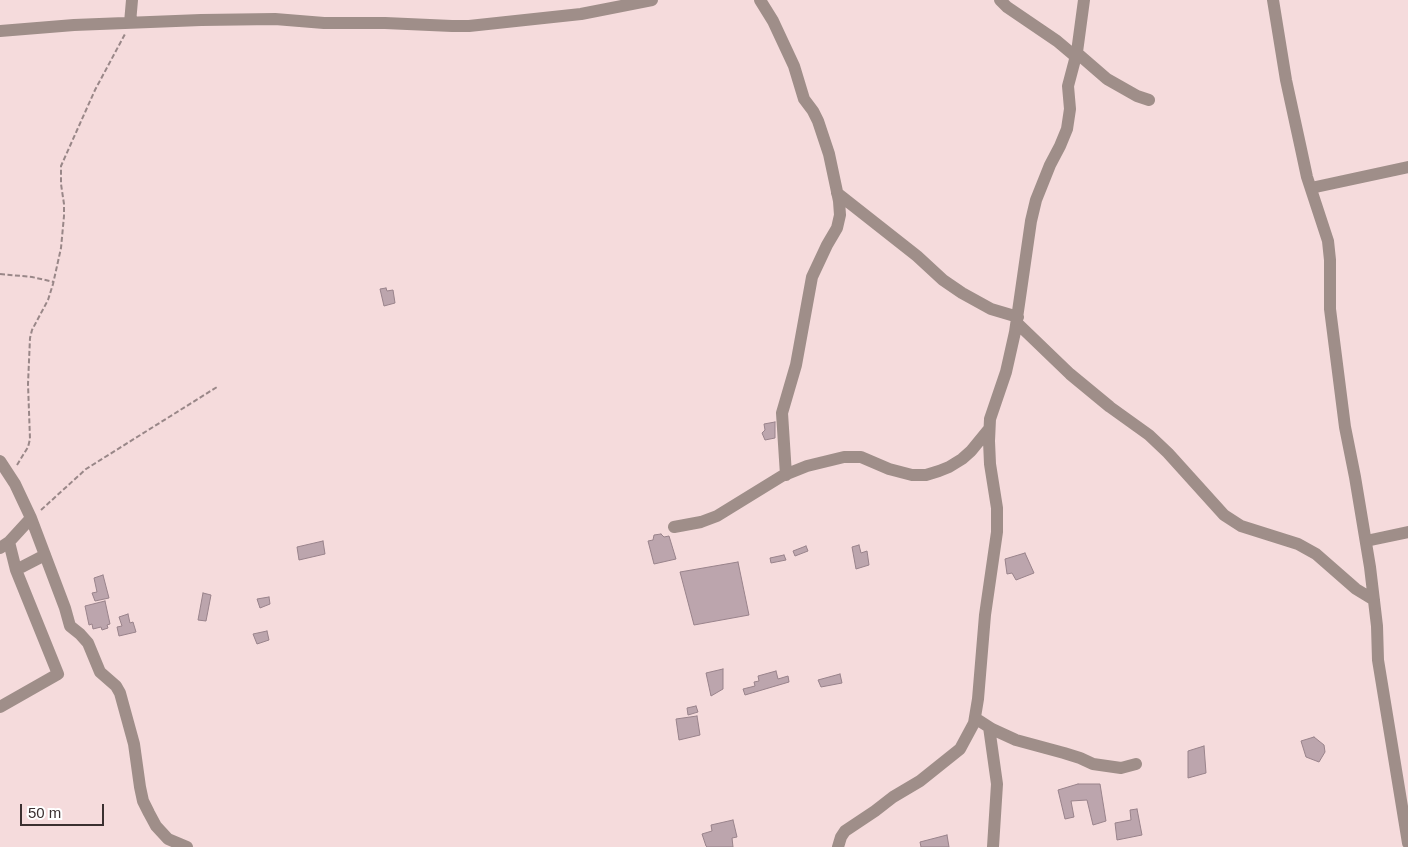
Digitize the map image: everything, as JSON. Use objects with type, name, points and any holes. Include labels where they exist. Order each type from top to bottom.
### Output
[{"type":"street","points":[[130,23],[132,0]]},
{"type":"street","points":[[0,31],[130,23],[275,19],[324,23],[385,22],[469,26],[582,14],[652,0]]},
{"type":"street","points":[[760,0],[773,21],[794,66],[804,99],[818,121],[829,154],[840,215],[838,228],[826,244],[812,277],[796,366],[782,413],[786,475]]},
{"type":"street","points":[[1000,0],[1107,79],[1137,96],[1149,100]]},
{"type":"street","points":[[838,847],[845,831],[893,797],[920,781],[960,749],[974,723],[978,699],[985,615],[997,532],[997,508],[988,441],[990,419],[1006,372],[1017,320],[1030,221],[1050,165],[1067,129],[1070,109],[1068,86],[1076,55],[1084,0]]},
{"type":"street","points":[[1273,0],[1286,80],[1303,159],[1328,241],[1330,309],[1345,426],[1366,541],[1377,626],[1378,660],[1408,843]]},
{"type":"street","points":[[1311,188],[1408,167]]},
{"type":"street","points":[[837,193],[917,256],[943,280],[991,309],[1017,320],[1070,374],[1168,454],[1224,515],[1241,526],[1304,547],[1316,554],[1356,589],[1374,600]]},
{"type":"street","points":[[674,527],[701,522],[717,516],[786,475],[807,466],[844,456],[861,457],[889,469],[912,475],[926,475],[962,460],[972,451],[989,429]]},
{"type":"street","points":[[0,461],[15,483],[32,518],[70,626],[88,643],[100,672],[116,686],[120,693],[134,744],[143,800],[149,813],[156,826],[168,839],[187,847]]},
{"type":"street","points":[[0,707],[58,674],[4,545],[32,518]]},
{"type":"street","points":[[1366,541],[1408,532]]},
{"type":"street","points":[[16,570],[45,555]]},
{"type":"street","points":[[975,718],[1016,740],[1080,758],[1092,764],[1121,768],[1136,764]]},
{"type":"street","points":[[989,727],[997,784],[993,847]]},
{"type":"path","points":[[15,483],[18,463],[30,439],[28,384],[30,338],[32,330],[48,300],[61,248],[64,204],[61,166],[95,90],[130,23]]},
{"type":"path","points":[[0,274],[32,277],[54,282]]},
{"type":"path","points":[[32,518],[86,469],[217,387]]},
{"type":"building","points":[[386,288],[387,291],[393,290],[395,303],[384,306],[380,289]]},
{"type":"building","points":[[775,422],[775,438],[765,440],[762,433],[765,430],[764,424]]},
{"type":"building","points":[[661,534],[664,537],[669,536],[676,559],[654,564],[648,541],[653,540],[654,535]]},
{"type":"building","points":[[323,541],[325,554],[299,560],[297,547]]},
{"type":"building","points":[[859,545],[861,553],[867,551],[869,565],[856,569],[852,547]]},
{"type":"building","points":[[806,546],[808,551],[795,556],[793,551]]},
{"type":"building","points":[[1025,553],[1034,573],[1016,580],[1012,573],[1007,574],[1005,559]]},
{"type":"building","points":[[784,555],[786,560],[771,563],[770,558]]},
{"type":"building","points":[[738,562],[749,615],[694,625],[680,572]]},
{"type":"building","points":[[103,575],[109,598],[95,601],[92,593],[97,592],[94,578]]},
{"type":"building","points":[[203,593],[211,595],[206,621],[198,620]]},
{"type":"building","points":[[269,597],[270,604],[260,608],[257,599]]},
{"type":"building","points":[[105,601],[110,624],[107,625],[108,628],[102,630],[101,627],[93,629],[92,624],[89,625],[85,606]]},
{"type":"building","points":[[128,614],[130,623],[133,622],[136,632],[119,636],[117,627],[122,626],[119,617]]},
{"type":"building","points":[[267,631],[269,640],[257,644],[253,634]]},
{"type":"building","points":[[723,669],[723,689],[711,696],[706,673]]},
{"type":"building","points":[[776,671],[778,679],[788,676],[789,682],[745,695],[743,689],[755,686],[754,682],[759,681],[758,676]]},
{"type":"building","points":[[840,674],[842,683],[821,687],[818,680]]},
{"type":"building","points":[[696,706],[698,712],[688,715],[687,708]]},
{"type":"building","points":[[697,716],[700,735],[679,740],[676,719]]},
{"type":"building","points":[[1314,737],[1324,745],[1325,752],[1319,762],[1306,757],[1301,741]]},
{"type":"building","points":[[1204,746],[1206,773],[1188,778],[1188,751]]},
{"type":"building","points":[[1078,784],[1100,784],[1106,821],[1093,825],[1087,800],[1071,801],[1074,817],[1065,819],[1058,790]]},
{"type":"building","points":[[1137,809],[1142,835],[1117,840],[1115,823],[1131,820],[1130,810]]},
{"type":"building","points":[[733,820],[737,837],[732,838],[733,847],[706,846],[702,834],[712,831],[711,825]]},
{"type":"building","points":[[947,835],[949,847],[921,847],[920,842]]}]
